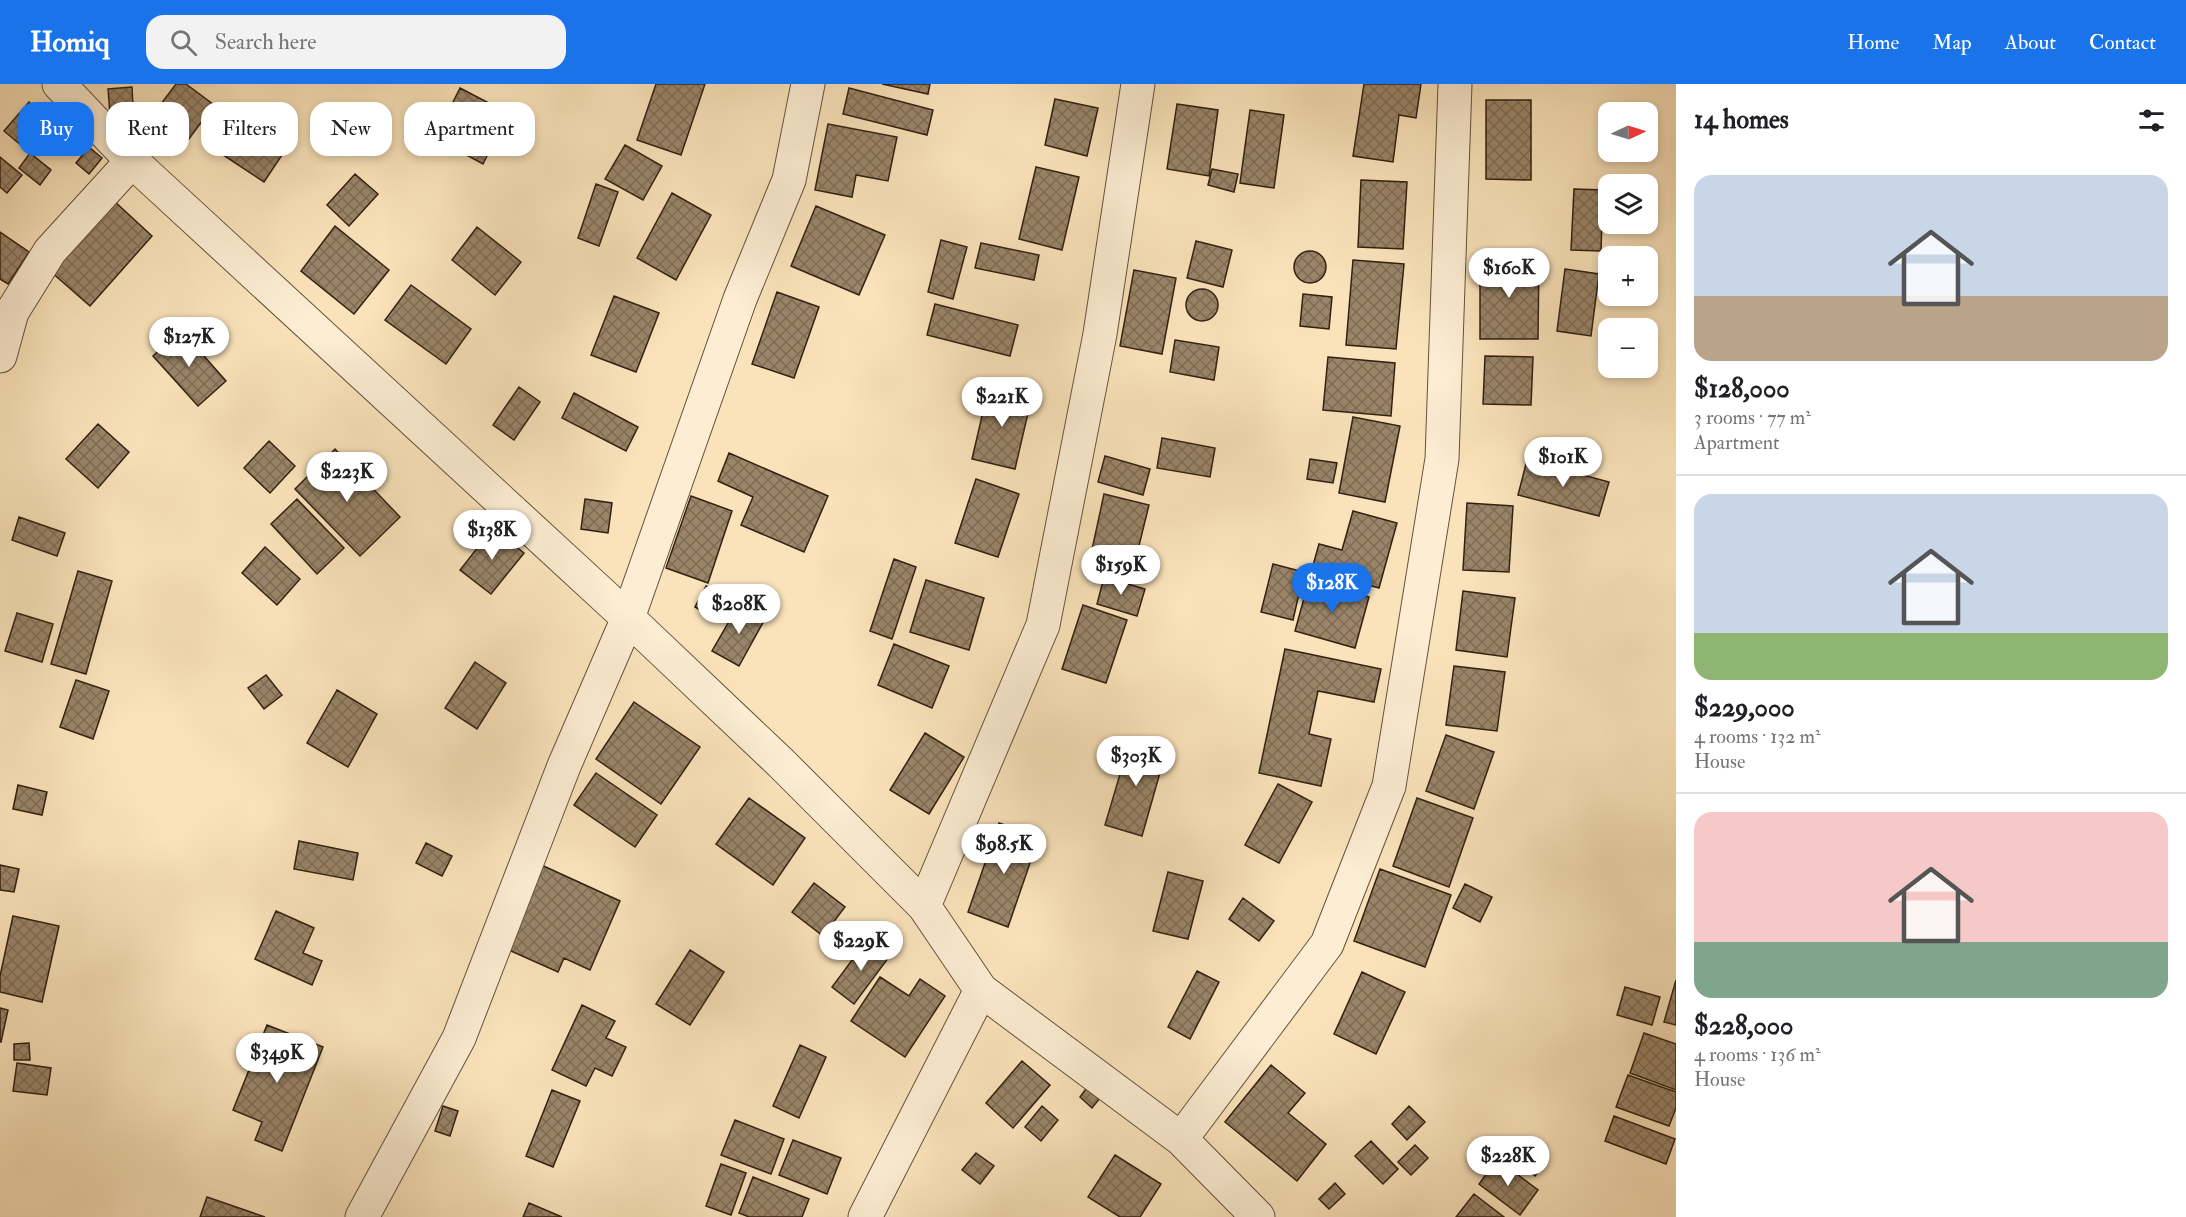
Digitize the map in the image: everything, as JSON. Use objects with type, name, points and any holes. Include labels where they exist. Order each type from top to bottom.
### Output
[{"type":"street","points":[[59,84],[132,161],[782,763],[924,906],[981,990],[1181,1139],[1258,1217]]},
{"type":"street","points":[[362,1217],[459,1038],[564,766],[628,618],[740,299],[789,180],[808,84]]},
{"type":"street","points":[[924,906],[1043,625],[1100,334],[1138,84]]},
{"type":"street","points":[[1181,1139],[1328,944],[1389,786],[1442,459],[1455,84]]},
{"type":"street","points":[[0,356],[12,312],[50,251],[132,161]]},
{"type":"street","points":[[865,1217],[981,990]]},
{"type":"building","points":[[176,84],[186,84],[210,102],[201,102],[201,123],[189,139],[189,102],[162,102]]},
{"type":"building","points":[[656,84],[705,84],[681,155],[637,140]]},
{"type":"building","points":[[882,84],[930,84],[928,94]]},
{"type":"building","points":[[1364,84],[1421,84],[1416,118],[1399,115],[1393,162],[1353,156]]},
{"type":"building","points":[[132,87],[133,102],[109,102],[108,89]]},
{"type":"building","points":[[460,88],[487,102],[453,102]]},
{"type":"building","points":[[849,88],[933,110],[927,135],[843,114]]},
{"type":"building","points":[[1055,99],[1098,108],[1087,156],[1045,145]]},
{"type":"building","points":[[1486,100],[1531,100],[1531,180],[1486,179]]},
{"type":"building","points":[[1177,104],[1218,110],[1209,176],[1167,169]]},
{"type":"building","points":[[1250,110],[1284,115],[1274,188],[1240,183]]},
{"type":"building","points":[[18,115],[18,143],[4,131]]},
{"type":"building","points":[[828,124],[897,137],[888,181],[856,175],[852,197],[815,190]]},
{"type":"building","points":[[625,145],[662,166],[643,200],[605,179]]},
{"type":"building","points":[[94,151],[102,158],[89,174],[76,163],[82,156],[94,156]]},
{"type":"building","points":[[28,156],[34,156],[51,170],[40,185],[19,168]]},
{"type":"building","points":[[225,156],[281,156],[264,182]]},
{"type":"building","points":[[468,156],[487,156],[483,164]]},
{"type":"building","points":[[0,157],[22,175],[7,193],[0,187]]},
{"type":"building","points":[[1036,167],[1079,177],[1062,250],[1019,239]]},
{"type":"building","points":[[1212,169],[1238,174],[1234,192],[1208,185]]},
{"type":"building","points":[[355,174],[378,194],[349,226],[327,205]]},
{"type":"building","points":[[1361,180],[1407,182],[1403,249],[1358,247]]},
{"type":"building","points":[[596,184],[618,192],[599,246],[578,238]]},
{"type":"building","points":[[1574,189],[1598,190],[1598,234],[1602,234],[1601,246],[1598,246],[1598,251],[1571,250]]},
{"type":"building","points":[[672,193],[711,215],[676,280],[637,258]]},
{"type":"building","points":[[113,200],[152,236],[90,306],[50,271]]},
{"type":"building","points":[[816,206],[885,235],[859,295],[791,266]]},
{"type":"building","points":[[335,226],[389,270],[354,314],[301,271]]},
{"type":"building","points":[[477,227],[521,262],[495,295],[452,260]]},
{"type":"building","points":[[0,232],[29,252],[8,284],[0,279]]},
{"type":"building","points":[[941,240],[967,247],[953,299],[928,292]]},
{"type":"building","points":[[1196,241],[1232,250],[1223,287],[1187,278]]},
{"type":"building","points":[[981,243],[1039,255],[1034,280],[975,268]]},
{"type":"building","points":[[1310,251],[1321,256],[1326,267],[1321,278],[1310,283],[1299,278],[1294,267],[1299,256]]},
{"type":"building","points":[[1539,259],[1538,339],[1480,339],[1480,260]]},
{"type":"building","points":[[1353,260],[1404,264],[1396,349],[1346,345]]},
{"type":"building","points":[[1565,269],[1598,274],[1591,336],[1557,331]]},
{"type":"building","points":[[1134,270],[1176,278],[1162,354],[1120,346]]},
{"type":"building","points":[[411,285],[471,329],[446,364],[385,320]]},
{"type":"building","points":[[1202,289],[1213,294],[1218,305],[1213,316],[1202,321],[1191,316],[1186,305],[1191,294]]},
{"type":"building","points":[[777,292],[819,307],[794,378],[752,364]]},
{"type":"building","points":[[1303,294],[1332,297],[1329,329],[1300,326]]},
{"type":"building","points":[[614,296],[659,313],[636,372],[591,355]]},
{"type":"building","points":[[935,304],[1018,325],[1010,356],[927,335]]},
{"type":"building","points":[[181,330],[226,381],[198,406],[153,356]]},
{"type":"building","points":[[1175,340],[1219,347],[1214,380],[1170,372]]},
{"type":"building","points":[[1485,356],[1533,357],[1531,405],[1483,404]]},
{"type":"building","points":[[1328,357],[1395,363],[1391,416],[1323,410]]},
{"type":"building","points":[[989,386],[1032,396],[1015,469],[972,459]]},
{"type":"building","points":[[519,387],[540,402],[514,440],[493,425]]},
{"type":"building","points":[[574,393],[638,427],[626,451],[562,418]]},
{"type":"building","points":[[1353,417],[1400,426],[1385,502],[1339,493]]},
{"type":"building","points":[[98,424],[129,452],[98,488],[66,459]]},
{"type":"building","points":[[1162,438],[1215,448],[1210,477],[1157,468]]},
{"type":"building","points":[[269,441],[295,466],[270,493],[244,468]]},
{"type":"building","points":[[335,449],[400,517],[360,556],[295,489]]},
{"type":"building","points":[[729,453],[828,496],[804,552],[741,525],[753,497],[718,481]]},
{"type":"building","points":[[1105,456],[1150,469],[1143,495],[1098,482]]},
{"type":"building","points":[[1310,459],[1337,463],[1333,483],[1307,479]]},
{"type":"building","points":[[1527,460],[1609,482],[1599,516],[1518,495]]},
{"type":"building","points":[[976,479],[1019,494],[998,557],[955,543]]},
{"type":"building","points":[[1104,494],[1149,505],[1131,578],[1088,568]]},
{"type":"building","points":[[691,496],[732,511],[708,583],[666,568]]},
{"type":"building","points":[[297,499],[344,548],[317,574],[271,524]]},
{"type":"building","points":[[585,499],[612,503],[608,533],[581,529]]},
{"type":"building","points":[[1467,503],[1513,506],[1509,572],[1463,570]]},
{"type":"building","points":[[1353,511],[1397,523],[1379,588],[1312,569],[1319,544],[1342,550]]},
{"type":"building","points":[[19,517],[65,533],[57,556],[12,540]]},
{"type":"building","points":[[493,528],[524,553],[491,594],[460,570]]},
{"type":"building","points":[[265,547],[300,579],[277,605],[242,573]]},
{"type":"building","points":[[894,559],[916,567],[892,639],[870,631]]},
{"type":"building","points":[[1273,564],[1304,572],[1293,620],[1261,612]]},
{"type":"building","points":[[78,571],[112,581],[86,674],[51,664]]},
{"type":"building","points":[[1104,577],[1145,589],[1137,616],[1097,604]]},
{"type":"building","points":[[926,580],[984,598],[969,650],[910,632]]},
{"type":"building","points":[[1309,580],[1369,597],[1355,648],[1295,631]]},
{"type":"building","points":[[706,586],[730,600],[718,621],[695,607]]},
{"type":"building","points":[[1463,591],[1515,598],[1507,657],[1456,650]]},
{"type":"building","points":[[739,604],[765,619],[739,666],[712,651]]},
{"type":"building","points":[[1083,605],[1127,620],[1106,683],[1062,669]]},
{"type":"building","points":[[17,613],[53,624],[42,662],[5,651]]},
{"type":"building","points":[[894,644],[949,666],[932,708],[878,685]]},
{"type":"building","points":[[1285,649],[1381,669],[1374,702],[1318,691],[1309,734],[1331,739],[1321,786],[1259,773]]},
{"type":"building","points":[[475,662],[506,683],[477,729],[445,708]]},
{"type":"building","points":[[1454,666],[1505,672],[1497,731],[1446,725]]},
{"type":"building","points":[[266,675],[282,695],[264,709],[248,688]]},
{"type":"building","points":[[76,680],[109,691],[93,739],[60,727]]},
{"type":"building","points":[[337,690],[377,714],[348,767],[307,743]]},
{"type":"building","points":[[634,702],[700,747],[661,804],[596,759]]},
{"type":"building","points":[[925,733],[964,757],[929,814],[890,790]]},
{"type":"building","points":[[1446,735],[1494,752],[1474,809],[1426,791]]},
{"type":"building","points":[[1131,737],[1167,748],[1142,836],[1105,825]]},
{"type":"building","points":[[596,773],[657,815],[635,847],[574,805]]},
{"type":"building","points":[[1278,784],[1312,802],[1279,863],[1245,845]]},
{"type":"building","points":[[18,785],[47,792],[42,815],[13,809]]},
{"type":"building","points":[[749,798],[805,838],[773,885],[716,844]]},
{"type":"building","points":[[1417,798],[1473,818],[1449,887],[1393,866]]},
{"type":"building","points":[[999,823],[1039,837],[1008,927],[968,912]]},
{"type":"building","points":[[299,841],[358,853],[353,880],[294,869]]},
{"type":"building","points":[[426,843],[452,856],[442,876],[416,863]]},
{"type":"building","points":[[537,863],[620,901],[590,970],[564,958],[558,972],[500,946]]},
{"type":"building","points":[[0,865],[19,869],[14,892],[0,890]]},
{"type":"building","points":[[1380,869],[1451,895],[1425,967],[1354,941]]},
{"type":"building","points":[[1168,872],[1203,881],[1188,939],[1153,931]]},
{"type":"building","points":[[814,883],[845,907],[823,936],[792,912]]},
{"type":"building","points":[[1465,884],[1492,897],[1480,922],[1453,908]]},
{"type":"building","points":[[1243,898],[1274,921],[1259,941],[1229,919]]},
{"type":"building","points":[[276,911],[314,928],[303,953],[322,961],[312,985],[255,959]]},
{"type":"building","points":[[13,916],[59,926],[42,1002],[0,992],[0,976]]},
{"type":"building","points":[[867,940],[889,957],[854,1004],[832,987]]},
{"type":"building","points":[[690,950],[724,972],[690,1025],[656,1004]]},
{"type":"building","points":[[1197,971],[1219,982],[1190,1039],[1168,1027]]},
{"type":"building","points":[[1362,972],[1405,992],[1376,1054],[1334,1034]]},
{"type":"building","points":[[880,977],[909,996],[920,979],[945,996],[905,1057],[851,1021]]},
{"type":"building","points":[[1676,980],[1676,1025],[1664,1022]]},
{"type":"building","points":[[1625,987],[1660,997],[1652,1025],[1617,1015]]},
{"type":"building","points":[[582,1005],[615,1021],[606,1038],[626,1047],[612,1076],[595,1068],[586,1086],[552,1070]]},
{"type":"building","points":[[0,1008],[8,1010],[1,1042],[0,1042]]},
{"type":"building","points":[[267,1025],[323,1047],[282,1151],[255,1140],[262,1122],[233,1110]]},
{"type":"building","points":[[1644,1033],[1676,1044],[1676,1090],[1630,1073]]},
{"type":"building","points":[[29,1043],[30,1060],[14,1060],[14,1044]]},
{"type":"building","points":[[800,1045],[826,1057],[799,1118],[773,1106]]},
{"type":"building","points":[[1022,1061],[1050,1085],[1013,1128],[986,1103]]},
{"type":"building","points":[[17,1063],[51,1068],[47,1095],[13,1091]]},
{"type":"building","points":[[1271,1065],[1305,1093],[1288,1113],[1326,1144],[1297,1181],[1225,1122]]},
{"type":"building","points":[[1628,1075],[1676,1092],[1676,1108],[1669,1126],[1616,1107]]},
{"type":"building","points":[[1091,1082],[1104,1093],[1092,1108],[1080,1097]]},
{"type":"building","points":[[552,1090],[580,1101],[553,1167],[526,1156]]},
{"type":"building","points":[[443,1106],[458,1111],[450,1136],[435,1131]]},
{"type":"building","points":[[1042,1106],[1058,1120],[1041,1141],[1025,1127]]},
{"type":"building","points":[[1409,1106],[1425,1122],[1407,1140],[1392,1124]]},
{"type":"building","points":[[1614,1116],[1675,1139],[1666,1164],[1605,1141]]},
{"type":"building","points":[[735,1120],[784,1139],[771,1174],[721,1155]]},
{"type":"building","points":[[793,1140],[841,1158],[827,1194],[779,1175]]},
{"type":"building","points":[[1371,1141],[1398,1169],[1383,1184],[1355,1156]]},
{"type":"building","points":[[1415,1145],[1428,1158],[1411,1175],[1398,1162]]},
{"type":"building","points":[[1528,1145],[1547,1159],[1535,1176],[1516,1162]]},
{"type":"building","points":[[976,1153],[994,1166],[980,1184],[962,1170]]},
{"type":"building","points":[[1115,1155],[1161,1184],[1140,1217],[1120,1217],[1088,1197]]},
{"type":"building","points":[[1497,1159],[1538,1190],[1520,1215],[1479,1184]]},
{"type":"building","points":[[721,1164],[746,1173],[731,1215],[706,1206]]},
{"type":"building","points":[[753,1177],[809,1199],[802,1217],[749,1217],[739,1213]]},
{"type":"building","points":[[1335,1183],[1345,1194],[1329,1209],[1319,1199]]},
{"type":"building","points":[[1474,1194],[1504,1217],[1456,1217]]},
{"type":"building","points":[[207,1197],[265,1217],[200,1217]]},
{"type":"building","points":[[529,1203],[562,1217],[523,1217]]}]
